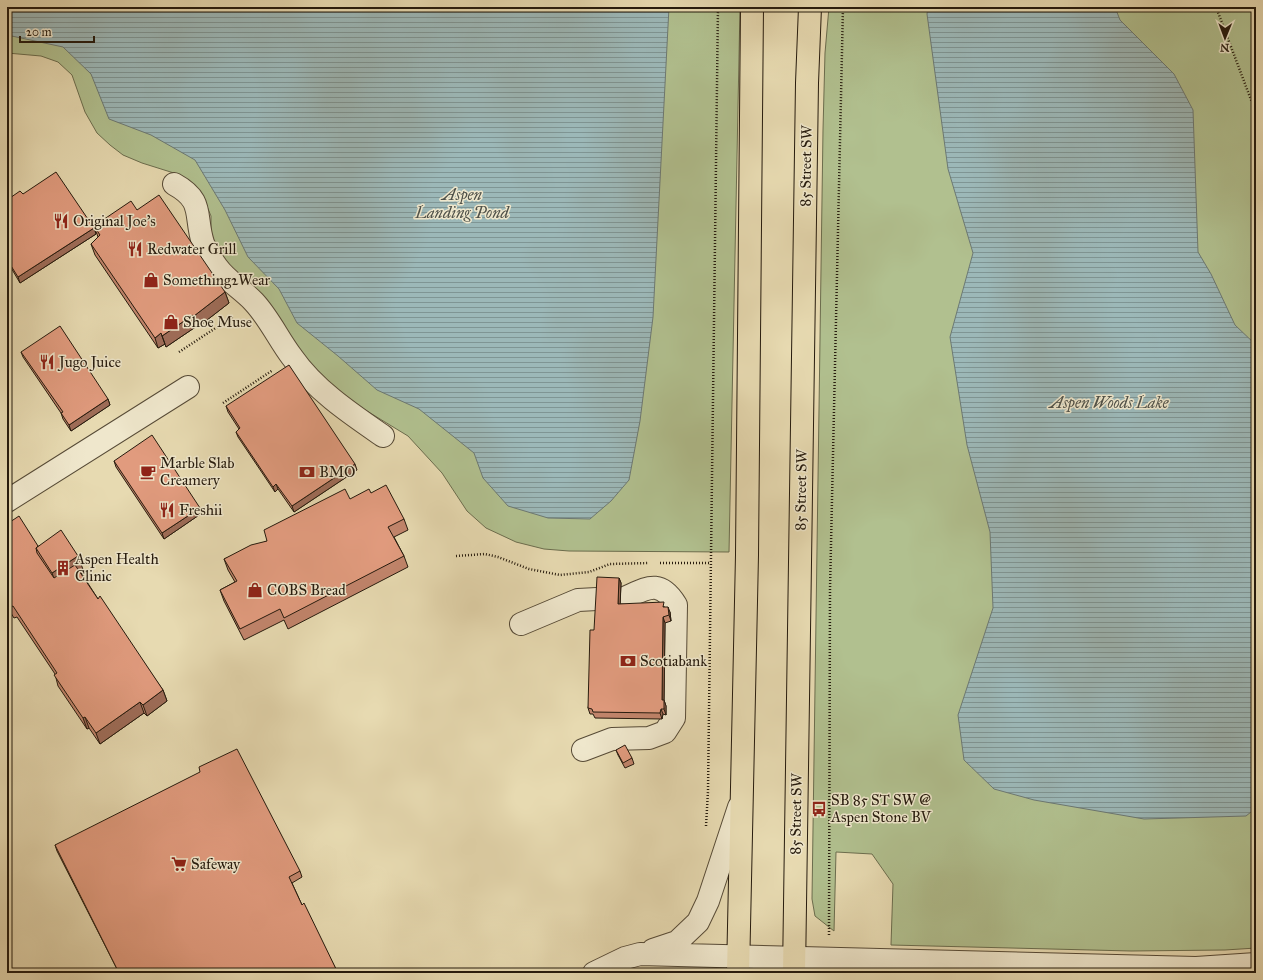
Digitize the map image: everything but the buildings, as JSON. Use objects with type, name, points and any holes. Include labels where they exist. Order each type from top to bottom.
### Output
[{"type":"main road","points":[[738,964],[747,563],[752,7]]},
{"type":"main road","name":"85 Street SW","points":[[794,966],[807,99],[810,7]]},
{"type":"street","points":[[174,184],[184,190],[194,201],[199,214],[204,244],[217,266],[228,280],[255,302],[292,358],[328,395],[384,436]]},
{"type":"street","points":[[7,501],[188,387]]},
{"type":"street","points":[[583,750],[612,739],[649,738],[665,732],[674,718],[676,605],[669,595],[659,587],[644,588],[622,600]]},
{"type":"street","points":[[521,624],[578,600],[597,600]]},
{"type":"street","points":[[594,973],[625,958],[677,942],[698,922],[708,901],[742,799]]},
{"type":"street","points":[[640,954],[738,964],[794,966],[1197,970],[1256,964]]},
{"type":"path","points":[[706,830],[708,792],[718,7]]},
{"type":"path","points":[[829,934],[830,581],[843,7]]},
{"type":"path","points":[[1216,7],[1256,113]]},
{"type":"path","points":[[179,352],[255,302]]},
{"type":"path","points":[[223,403],[292,358]]},
{"type":"path","points":[[456,556],[485,554],[498,557],[529,569],[560,575],[589,572],[610,564],[711,563]]},
{"type":"green space","name":"Aspen Landing Pond","points":[[7,7],[740,7],[729,552],[569,551],[544,549],[516,542],[486,528],[467,511],[442,473],[408,436],[357,405],[320,379],[237,278],[216,250],[211,233],[211,216],[203,197],[177,174],[142,163],[123,155],[97,133],[85,112],[72,75],[58,62],[41,56],[7,53]]},
{"type":"green space","points":[[829,7],[1256,7],[1256,948],[1225,950],[1131,951],[891,945],[893,884],[872,854],[836,852],[834,931],[815,916],[812,899],[823,130],[825,53]]},
{"type":"water","name":"Aspen Landing Pond","points":[[7,7],[669,7],[653,317],[640,421],[629,480],[611,501],[590,519],[548,518],[508,506],[483,478],[474,453],[419,409],[377,390],[297,323],[279,289],[248,257],[225,210],[195,160],[151,135],[109,119],[91,74],[63,47],[7,35]]},
{"type":"water","name":"Aspen Woods Lake","points":[[928,7],[1115,7],[1120,20],[1174,74],[1193,110],[1198,252],[1211,274],[1235,325],[1256,345],[1256,808],[1246,816],[1144,819],[1034,800],[994,789],[964,760],[958,715],[993,608],[990,532],[967,445],[950,337],[973,253],[948,169],[927,14]]},
{"type":"place","name":"Original Joe's","points":[[61,221]]},
{"type":"place","name":"Redwater Grill","points":[[135,249]]},
{"type":"place","name":"Something2Wear","points":[[151,280]]},
{"type":"place","name":"Shoe Muse","points":[[171,322]]},
{"type":"place","name":"Jugo Juice","points":[[47,362]]},
{"type":"place","name":"Marble Slab Creamery","points":[[148,472]]},
{"type":"place","name":"BMO","points":[[307,472]]},
{"type":"place","name":"Freshii","points":[[167,510]]},
{"type":"place","name":"Aspen Health Clinic","points":[[63,568]]},
{"type":"place","name":"COBS Bread","points":[[255,590]]},
{"type":"place","name":"Scotiabank","points":[[628,661]]},
{"type":"place","name":"SB 85 ST SW @ Aspen Stone BV","points":[[819,809]]},
{"type":"place","name":"Safeway","points":[[179,864]]}]
